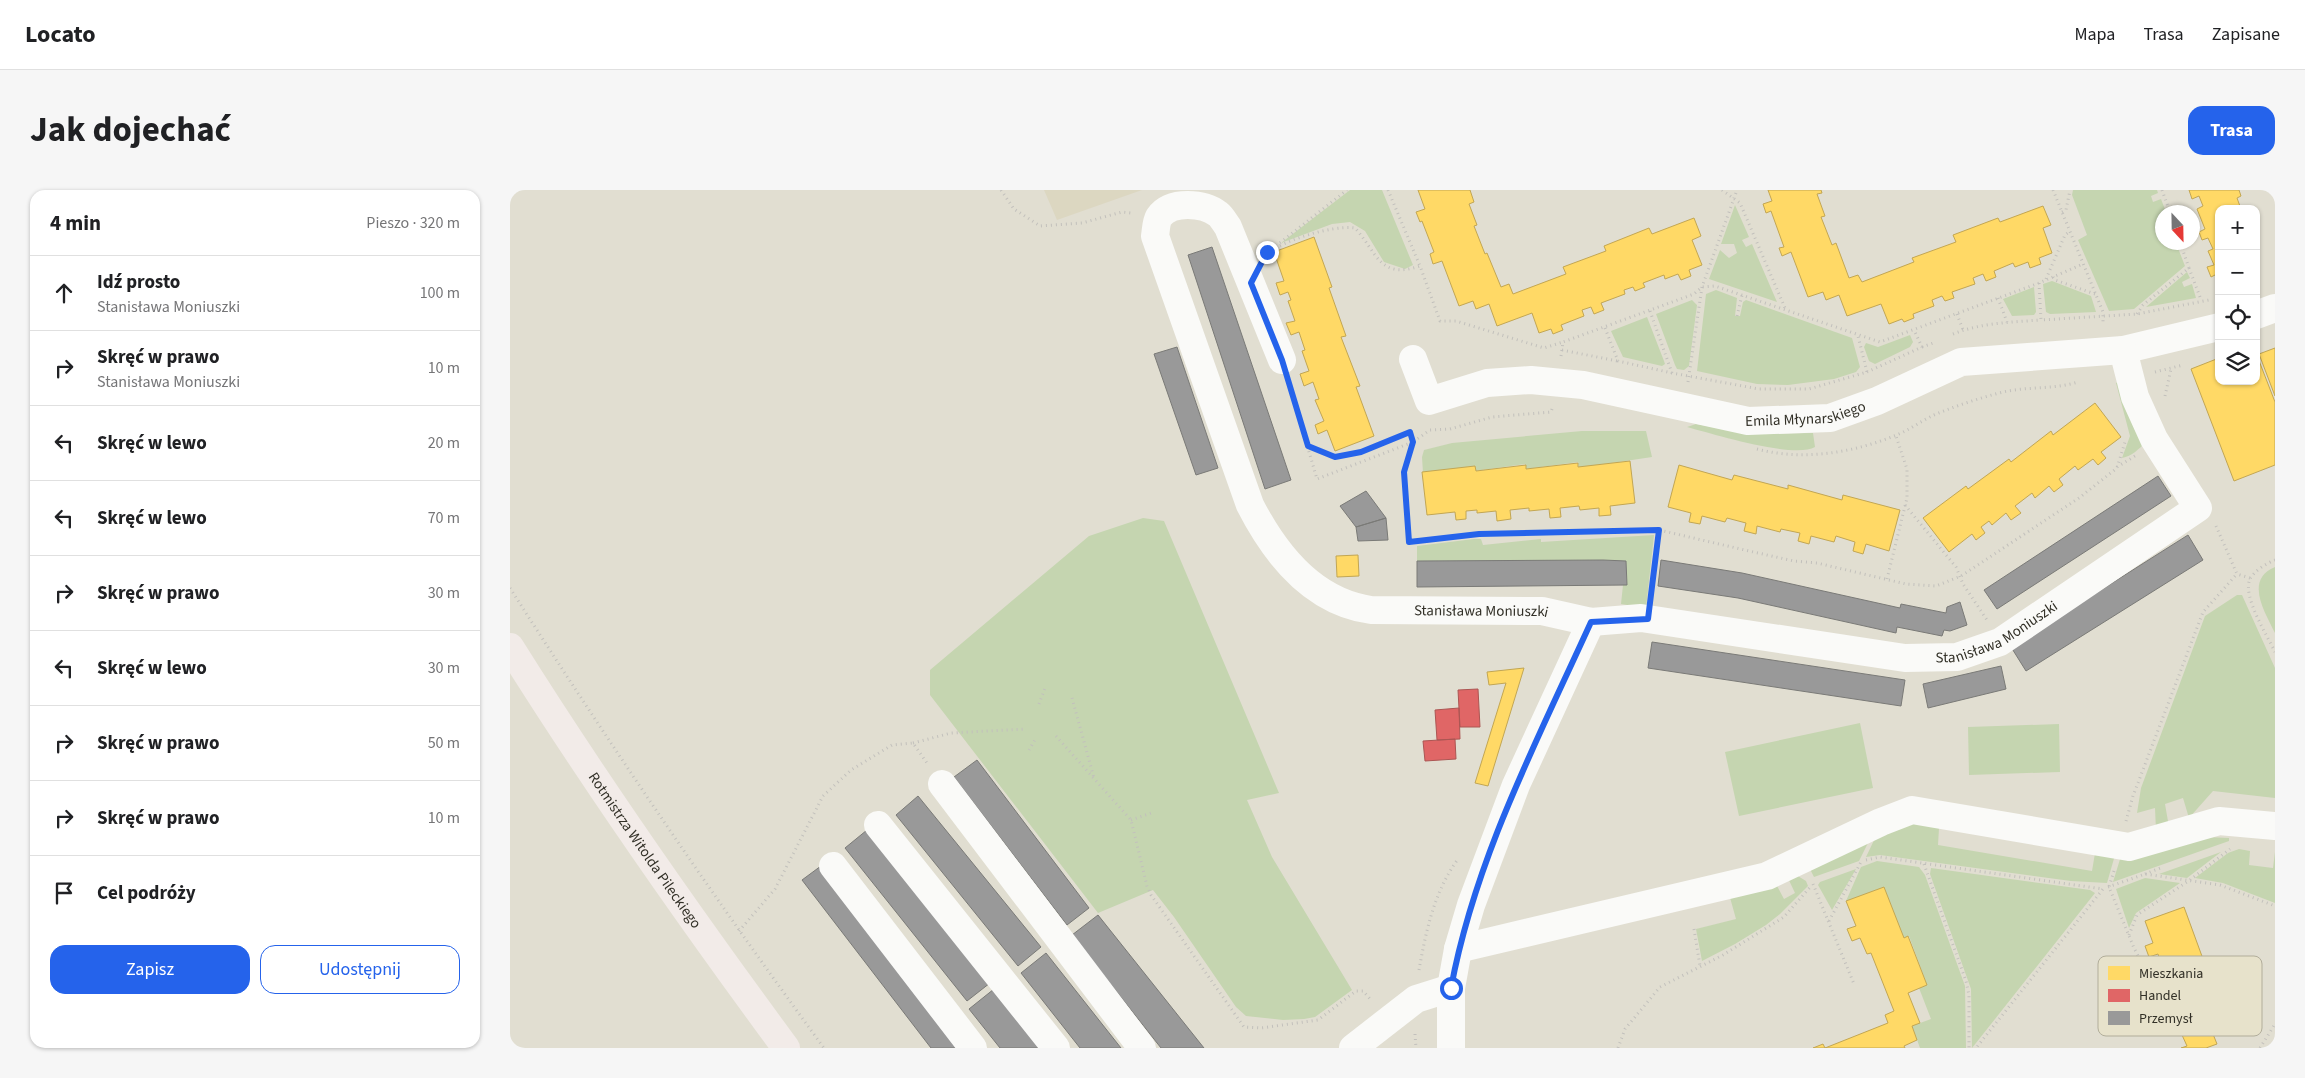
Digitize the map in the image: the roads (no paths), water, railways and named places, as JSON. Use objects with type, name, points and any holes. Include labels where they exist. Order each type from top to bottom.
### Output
[{"type":"main road","name":"Rotmistrza Witolda Pileckiego","points":[[510,647],[621,815],[731,974],[786,1048]]},
{"type":"street","name":"Stanisława Moniuszki","points":[[1282,360],[1228,227],[1218,214],[1202,206],[1179,206],[1168,209],[1159,217],[1155,236],[1250,504],[1264,533],[1294,569],[1318,590],[1356,608],[1371,610],[1542,612],[1591,622],[1648,619],[1905,658],[1957,657],[2000,642],[2198,508],[2154,439],[2113,351]]},
{"type":"street","points":[[2260,314],[2275,308]]},
{"type":"street","name":"Emila Młynarskiego","points":[[1413,359],[1429,401],[1487,383],[1531,380],[1583,385],[1681,408],[1748,421],[1830,418],[1877,401],[1962,362],[2113,351],[2215,328]]},
{"type":"street","points":[[1451,1048],[1451,988],[1458,949],[1471,905],[1516,785],[1591,622]]},
{"type":"street","points":[[942,784],[1142,1048]]},
{"type":"street","points":[[1458,949],[1767,876],[1881,822],[1912,810],[2129,847],[2219,821],[2275,826]]},
{"type":"street","points":[[878,825],[1056,1048]]},
{"type":"street","points":[[833,866],[973,1048]]},
{"type":"street","points":[[1352,1048],[1416,999],[1451,988]]}]
